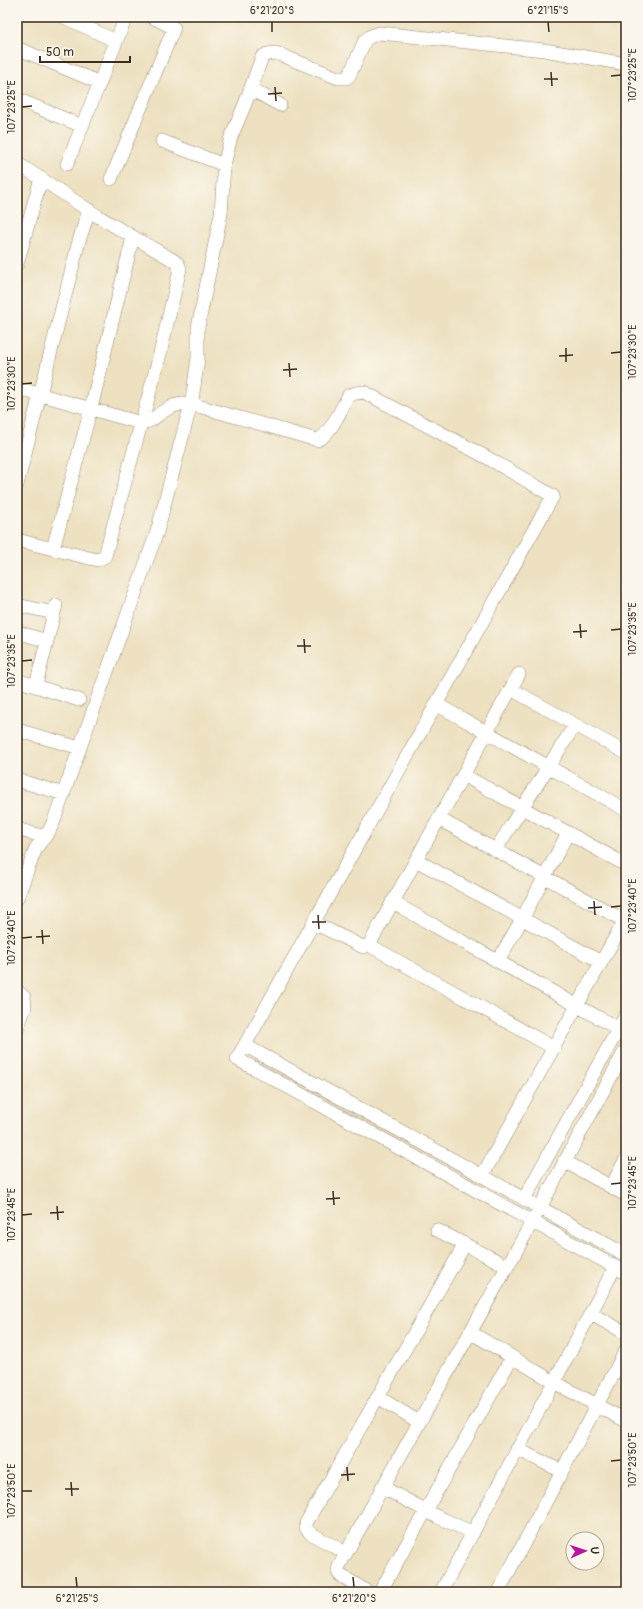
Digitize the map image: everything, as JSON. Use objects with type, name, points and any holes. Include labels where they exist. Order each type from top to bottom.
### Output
[{"type":"street","points":[[64,17],[116,41]]},
{"type":"street","points":[[67,164],[126,17]]},
{"type":"street","points":[[111,179],[174,28],[152,17]]},
{"type":"street","points":[[17,898],[36,848],[54,823],[153,543],[191,404],[198,358],[198,327],[219,222],[224,164],[231,137],[261,58],[267,54],[279,54],[338,78],[346,78],[349,76],[365,40],[380,33],[544,50],[626,64]]},
{"type":"street","points":[[17,48],[100,82]]},
{"type":"street","points":[[250,89],[280,105]]},
{"type":"street","points":[[17,99],[82,126]]},
{"type":"street","points":[[162,141],[224,164]]},
{"type":"street","points":[[17,162],[89,210],[173,260],[178,264],[180,269],[161,351],[105,556],[98,560],[17,540]]},
{"type":"street","points":[[17,264],[41,178]]},
{"type":"street","points":[[17,485],[79,240],[89,210]]},
{"type":"street","points":[[53,549],[91,408],[133,237]]},
{"type":"street","points":[[17,388],[91,408],[141,424],[154,420],[167,408],[174,405],[191,404],[317,440],[322,438],[327,432],[349,395],[356,392],[364,392],[486,457],[553,496],[246,1046],[237,1059],[621,1270],[590,1314],[441,1592]]},
{"type":"street","points":[[17,605],[55,609],[36,685]]},
{"type":"street","points":[[17,632],[47,641]]},
{"type":"street","points":[[314,923],[363,947],[368,945],[519,674]]},
{"type":"street","points":[[17,680],[79,700]]},
{"type":"street","points":[[511,689],[626,753]]},
{"type":"street","points":[[436,704],[626,810]]},
{"type":"street","points":[[496,850],[575,725]]},
{"type":"street","points":[[17,730],[80,748]]},
{"type":"street","points":[[463,776],[626,865]]},
{"type":"street","points":[[17,780],[64,794]]},
{"type":"street","points":[[439,819],[625,919],[482,1176]]},
{"type":"street","points":[[17,829],[45,837]]},
{"type":"street","points":[[498,961],[568,833]]},
{"type":"street","points":[[416,860],[601,962]]},
{"type":"street","points":[[392,902],[622,1030]]},
{"type":"street","points":[[368,945],[554,1048]]},
{"type":"street","points":[[17,991],[24,997],[25,1002],[17,1030]]},
{"type":"street","points":[[524,1199],[622,1030],[626,1015]]},
{"type":"street","points":[[246,1046],[626,1255]]},
{"type":"street","points":[[368,1592],[343,1578],[338,1572],[339,1566],[382,1486],[532,1221],[626,1049]]},
{"type":"street","points":[[611,1187],[626,1159]]},
{"type":"street","points":[[564,1161],[626,1196]]},
{"type":"street","points":[[437,1230],[507,1266]]},
{"type":"street","points":[[346,1553],[310,1533],[306,1528],[306,1523],[465,1244]]},
{"type":"street","points":[[590,1314],[626,1333]]},
{"type":"street","points":[[470,1332],[554,1382],[626,1421]]},
{"type":"street","points":[[498,1592],[626,1350]]},
{"type":"street","points":[[380,1592],[512,1357]]},
{"type":"street","points":[[378,1397],[419,1422]]},
{"type":"street","points":[[517,1449],[561,1471]]},
{"type":"street","points":[[382,1486],[473,1533]]}]
